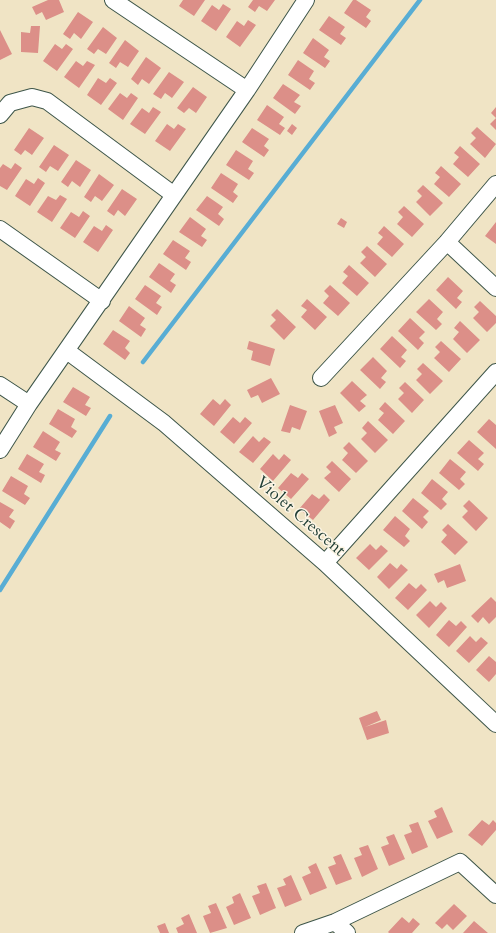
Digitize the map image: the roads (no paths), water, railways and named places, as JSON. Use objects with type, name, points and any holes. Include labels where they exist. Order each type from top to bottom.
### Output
[{"type":"street","points":[[113,0],[247,90]]},
{"type":"street","points":[[0,450],[29,404],[102,301],[247,90],[306,0]]},
{"type":"street","points":[[0,115],[10,103],[32,97],[47,101],[174,195]]},
{"type":"street","points":[[321,378],[448,242],[496,184]]},
{"type":"street","points":[[0,228],[102,301]]},
{"type":"street","points":[[448,242],[496,288]]},
{"type":"street","name":"Violet Crescent","points":[[67,351],[164,423],[325,563],[496,724]]},
{"type":"street","points":[[325,563],[494,378]]},
{"type":"street","points":[[0,385],[29,404]]},
{"type":"street","points":[[303,933],[341,928],[460,862],[496,895]]},
{"type":"waterway","points":[[143,362],[420,0]]},
{"type":"waterway","points":[[0,590],[110,416]]}]
